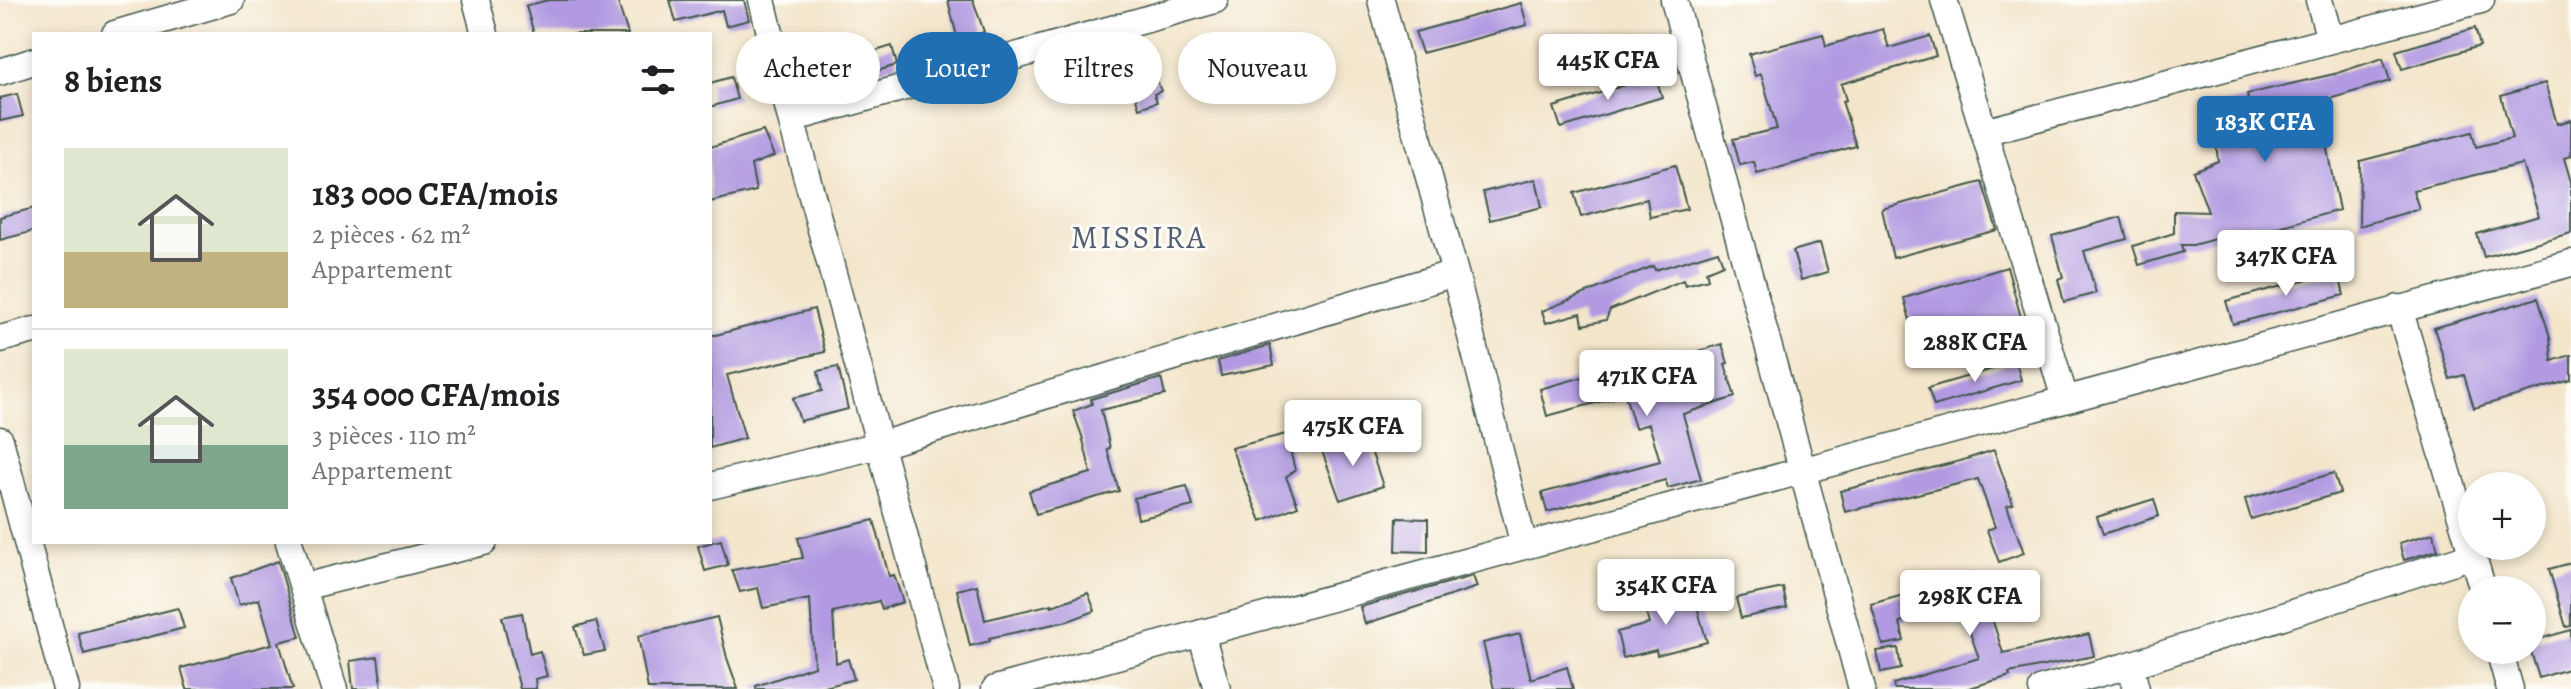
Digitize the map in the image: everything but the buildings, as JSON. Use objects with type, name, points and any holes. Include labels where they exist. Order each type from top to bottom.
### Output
[{"type":"street","points":[[118,32],[147,11],[231,0]]},
{"type":"street","points":[[476,0],[484,32]]},
{"type":"street","points":[[762,0],[791,119],[946,689]]},
{"type":"street","points":[[791,119],[1215,0]]},
{"type":"street","points":[[1381,0],[1455,273],[1524,546]]},
{"type":"street","points":[[1674,0],[1862,689]]},
{"type":"street","points":[[1944,0],[2065,399]]},
{"type":"street","points":[[2319,0],[2330,39]]},
{"type":"street","points":[[1984,132],[2481,0]]},
{"type":"street","points":[[0,72],[32,62]]},
{"type":"street","points":[[995,689],[2571,263]]},
{"type":"street","points":[[712,486],[880,445],[1455,273]]},
{"type":"street","points":[[2399,308],[2458,505]]},
{"type":"street","points":[[0,339],[32,331]]},
{"type":"street","points":[[0,440],[66,689]]},
{"type":"street","points":[[290,544],[334,689]]},
{"type":"street","points":[[303,587],[476,544]]},
{"type":"street","points":[[2042,689],[2133,677],[2459,560]]},
{"type":"street","points":[[1201,633],[1217,689]]},
{"type":"street","points":[[2503,664],[2510,689]]},
{"type":"district","name":"MISSIRA","points":[[1139,237]]}]
